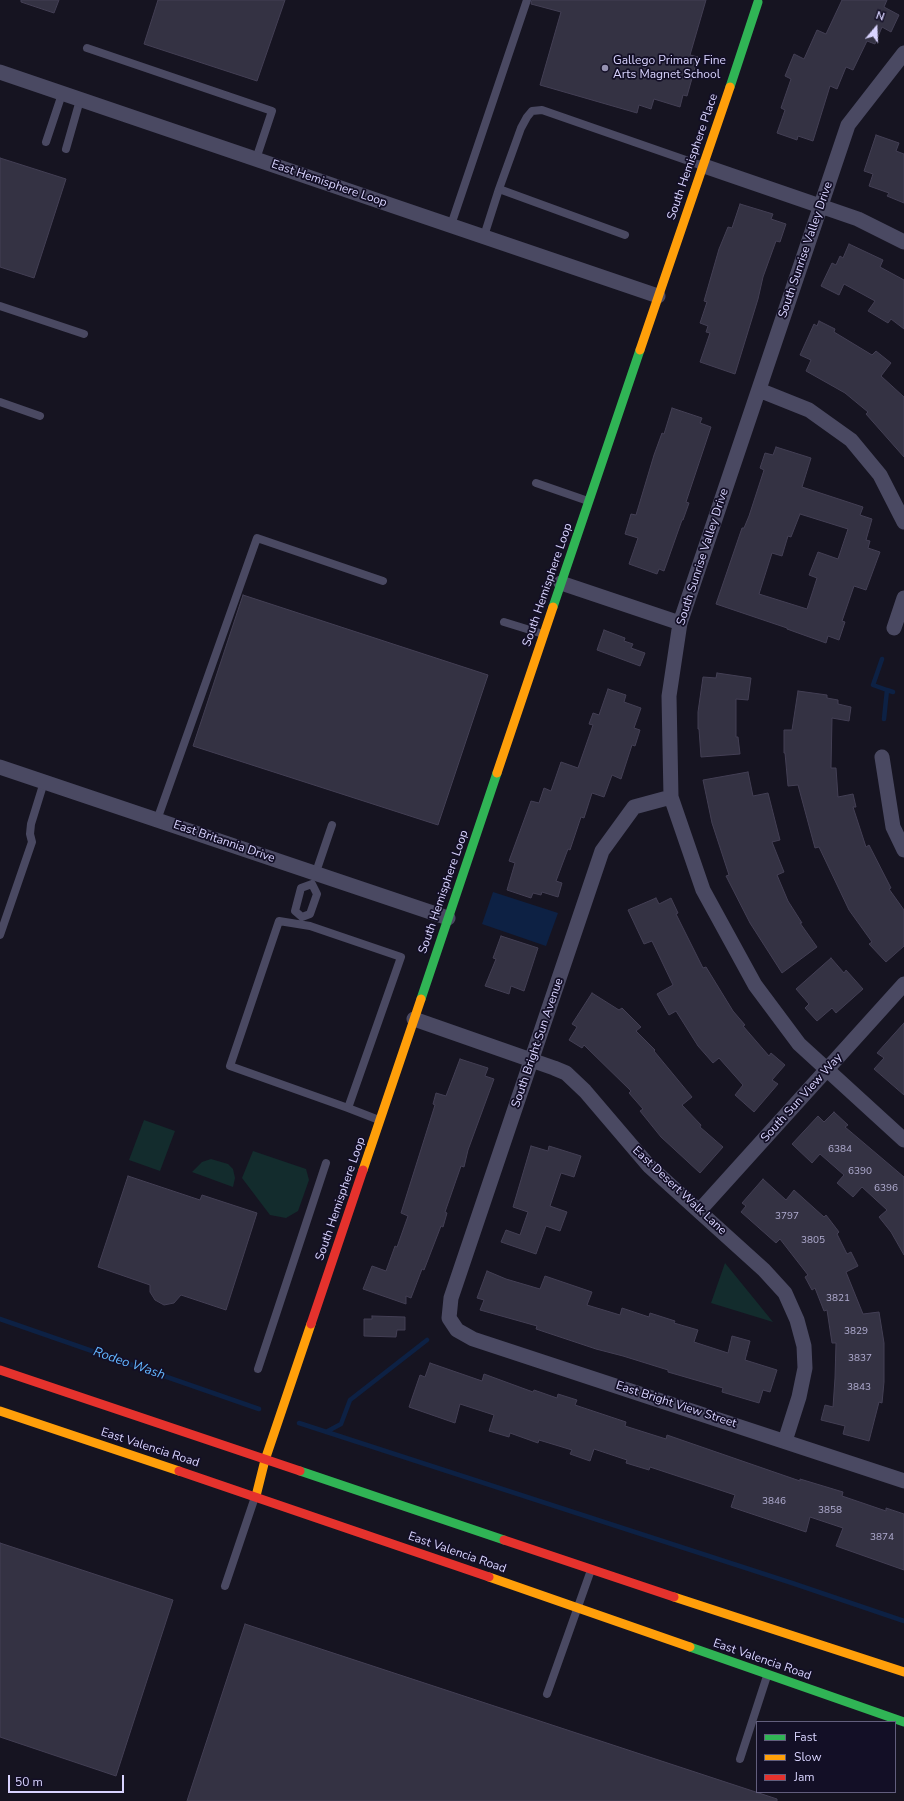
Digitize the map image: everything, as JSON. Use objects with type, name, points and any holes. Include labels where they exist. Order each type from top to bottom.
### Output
[{"type":"main road","name":"South Hemisphere Place","points":[[658,296],[704,166],[758,1]]},
{"type":"main road","name":"South Hemisphere Loop","points":[[256,1496],[265,1460],[658,296]]},
{"type":"main road","name":"East Valencia Road","points":[[0,1370],[800,1640],[904,1672]]},
{"type":"main road","name":"East Valencia Road","points":[[0,1411],[256,1496],[904,1722]]},
{"type":"street","name":"South Sunrise Valley Drive","points":[[904,53],[848,125],[680,623],[669,696],[671,797],[703,890],[755,985],[799,1044],[904,1140]]},
{"type":"street","name":"East Hemisphere Loop","points":[[0,72],[658,296]]},
{"type":"street","points":[[704,166],[858,219],[904,242]]},
{"type":"street","points":[[759,390],[809,410],[851,440],[880,475],[904,522]]},
{"type":"street","points":[[561,583],[680,623]]},
{"type":"street","points":[[894,628],[904,598]]},
{"type":"street","points":[[882,757],[893,827],[904,850]]},
{"type":"street","name":"East Britannia Drive","points":[[0,767],[158,820],[314,879],[448,918]]},
{"type":"street","name":"South Bright Sun Avenue","points":[[448,1326],[451,1298],[602,851],[634,806],[671,797]]},
{"type":"street","name":"South Sun View Way","points":[[699,1211],[904,984]]},
{"type":"street","name":"East Desert Walk Lane","points":[[414,1019],[566,1073],[585,1091],[637,1153],[764,1270],[785,1293],[798,1320],[804,1346],[805,1368],[799,1397],[785,1441]]},
{"type":"street","name":"East Bright View Street","points":[[448,1326],[473,1339],[904,1481]]},
{"type":"lane","points":[[451,225],[527,0]]},
{"type":"lane","points":[[87,48],[272,111],[256,159]]},
{"type":"lane","points":[[46,142],[62,94]]},
{"type":"lane","points":[[66,149],[80,100]]},
{"type":"lane","points":[[484,236],[499,189],[527,117],[532,111],[542,110],[704,166]]},
{"type":"lane","points":[[499,189],[625,234]]},
{"type":"lane","points":[[0,306],[84,334]]},
{"type":"lane","points":[[0,402],[40,416]]},
{"type":"lane","points":[[536,483],[589,501]]},
{"type":"lane","points":[[158,820],[257,538],[383,581]]},
{"type":"lane","points":[[504,622],[544,634]]},
{"type":"lane","points":[[0,934],[32,842],[30,834],[31,824],[44,782]]},
{"type":"lane","points":[[332,825],[314,879],[316,894],[310,914],[302,920],[279,921],[230,1066],[380,1120]]},
{"type":"lane","points":[[314,879],[301,888],[295,910],[302,920],[310,926],[401,957],[348,1108]]},
{"type":"lane","points":[[258,1369],[326,1163]]},
{"type":"lane","points":[[225,1586],[256,1496]]},
{"type":"lane","points":[[547,1694],[591,1570]]},
{"type":"lane","points":[[740,1759],[767,1675]]},
{"type":"green space","points":[[144,1120],[175,1131],[160,1171],[129,1160]]},
{"type":"green space","points":[[253,1151],[306,1169],[309,1180],[298,1211],[286,1218],[270,1215],[242,1178]]},
{"type":"green space","points":[[211,1159],[228,1164],[233,1169],[235,1178],[233,1187],[192,1172],[202,1162]]},
{"type":"green space","points":[[725,1263],[773,1322],[711,1303]]},
{"type":"water","points":[[493,892],[558,913],[546,946],[482,924]]},
{"type":"building","points":[[21,0],[59,0],[54,13],[21,2]]},
{"type":"building","points":[[158,0],[285,0],[257,81],[144,44]]},
{"type":"building","name":"Gallego Primary Fine Arts Magnet School","points":[[532,0],[706,0],[690,55],[698,57],[687,96],[683,95],[680,107],[654,99],[651,109],[639,105],[637,113],[540,85],[561,12],[531,4]]},
{"type":"building","points":[[842,0],[887,0],[884,7],[899,15],[891,32],[882,27],[875,44],[867,41],[853,70],[846,67],[837,89],[830,86],[813,141],[798,136],[797,140],[777,133],[785,110],[781,108],[791,79],[785,76],[794,54],[804,59],[817,30],[826,34]]},
{"type":"building","points":[[876,135],[899,143],[896,151],[904,154],[904,203],[887,196],[889,193],[869,186],[873,174],[864,171]]},
{"type":"building","points":[[0,158],[66,179],[34,278],[0,267]]},
{"type":"building","points":[[740,204],[773,214],[771,219],[786,224],[780,242],[776,241],[763,277],[758,299],[735,374],[700,362],[710,333],[706,332],[708,326],[700,323],[707,302],[704,301],[719,249],[728,227],[732,228]]},
{"type":"building","points":[[849,244],[883,260],[880,267],[904,280],[904,329],[891,319],[888,323],[868,311],[875,301],[844,284],[839,295],[821,286],[832,263],[836,265],[840,256],[843,258]]},
{"type":"building","points":[[819,321],[835,329],[834,332],[872,355],[876,351],[891,363],[881,376],[904,397],[904,457],[866,414],[868,412],[845,393],[806,371],[811,360],[800,355],[814,324],[817,326]]},
{"type":"building","points":[[672,408],[702,418],[700,423],[711,427],[686,502],[689,503],[683,520],[664,571],[659,569],[657,574],[629,564],[638,538],[625,534],[631,514],[636,515],[654,455],[662,433],[664,434]]},
{"type":"building","points":[[776,447],[811,458],[802,487],[863,507],[860,515],[872,519],[866,540],[870,541],[868,548],[880,552],[866,590],[854,586],[842,621],[845,622],[839,640],[828,636],[826,643],[716,604],[742,528],[744,528],[749,516],[764,470],[760,468],[765,453],[773,455]],"holes":[[[800,514],[848,529],[838,559],[818,552],[809,575],[817,578],[807,609],[759,594],[772,553],[782,556],[788,536],[791,537]]]},
{"type":"building","points":[[243,595],[488,675],[438,825],[193,746]]},
{"type":"building","points":[[604,630],[625,638],[624,641],[633,644],[631,648],[645,653],[640,666],[597,650]]},
{"type":"building","points":[[717,673],[751,678],[748,700],[736,699],[736,737],[738,737],[740,754],[701,757],[698,712],[703,677],[716,678]]},
{"type":"building","points":[[608,689],[626,695],[624,702],[641,708],[634,728],[640,730],[635,746],[632,745],[621,779],[612,775],[604,797],[592,793],[584,818],[581,817],[570,850],[568,849],[556,881],[562,883],[558,897],[542,892],[541,895],[533,893],[531,898],[507,890],[515,863],[509,861],[531,801],[539,803],[544,788],[551,791],[561,762],[578,768],[593,725],[589,724],[593,713],[599,715]]},
{"type":"building","points":[[798,691],[827,695],[827,698],[838,700],[838,704],[851,707],[849,721],[832,718],[831,768],[836,768],[838,797],[853,794],[856,807],[853,807],[866,847],[869,845],[891,888],[889,889],[904,910],[904,946],[886,962],[869,944],[872,942],[849,910],[819,847],[815,848],[798,785],[788,786],[784,753],[784,730],[792,730]]},
{"type":"building","points":[[748,772],[753,796],[768,793],[780,840],[772,842],[784,872],[777,875],[788,901],[802,923],[800,923],[817,947],[782,973],[750,923],[726,876],[729,875],[712,823],[703,780]]},
{"type":"building","points":[[656,898],[659,904],[671,898],[678,913],[676,914],[703,968],[706,967],[733,1011],[745,1025],[743,1026],[769,1056],[771,1053],[785,1065],[772,1080],[778,1084],[754,1112],[735,1095],[743,1085],[719,1058],[713,1063],[698,1046],[676,1011],[669,1015],[657,994],[673,985],[652,941],[644,944],[628,910]]},
{"type":"building","points":[[501,936],[538,948],[524,991],[511,986],[509,994],[485,986],[496,959],[493,958]]},
{"type":"building","points":[[831,958],[844,973],[846,970],[863,989],[836,1013],[832,1008],[817,1021],[805,1008],[809,1004],[796,989]]},
{"type":"building","points":[[592,993],[619,1010],[622,1008],[641,1027],[636,1031],[655,1050],[654,1051],[692,1097],[682,1105],[701,1125],[700,1127],[723,1147],[700,1173],[661,1137],[640,1111],[643,1109],[629,1093],[631,1091],[584,1045],[582,1048],[569,1040],[577,1027],[572,1024]]},
{"type":"building","points":[[904,1023],[904,1095],[874,1069],[884,1058],[877,1053]]},
{"type":"building","points":[[460,1059],[488,1068],[485,1076],[494,1079],[468,1150],[464,1167],[461,1166],[445,1212],[447,1213],[443,1227],[441,1226],[424,1270],[422,1269],[411,1298],[406,1296],[406,1304],[363,1289],[372,1266],[386,1271],[395,1246],[397,1247],[408,1216],[401,1213],[435,1105],[433,1104],[436,1093],[446,1096]]},
{"type":"building","points":[[834,1112],[848,1125],[845,1127],[904,1177],[904,1255],[891,1232],[879,1217],[887,1210],[862,1187],[853,1197],[837,1183],[844,1175],[820,1154],[812,1163],[792,1144],[818,1116],[824,1122]]},
{"type":"building","points":[[531,1146],[548,1151],[549,1146],[581,1156],[574,1177],[561,1173],[550,1206],[567,1212],[560,1231],[546,1226],[536,1254],[501,1242],[506,1230],[520,1235],[528,1212],[513,1207]]},
{"type":"building","points":[[128,1176],[200,1200],[202,1195],[257,1213],[226,1310],[181,1295],[174,1303],[164,1305],[155,1300],[150,1292],[150,1285],[98,1267]]},
{"type":"building","points":[[763,1179],[786,1200],[794,1190],[824,1217],[826,1215],[839,1232],[837,1234],[847,1254],[851,1252],[858,1266],[846,1272],[863,1314],[879,1312],[884,1343],[884,1382],[882,1403],[879,1402],[869,1441],[843,1434],[845,1426],[821,1420],[825,1405],[833,1407],[836,1343],[832,1343],[827,1310],[824,1311],[815,1288],[812,1290],[805,1277],[808,1275],[780,1239],[776,1243],[741,1212],[746,1206],[742,1203]]},
{"type":"building","points":[[487,1271],[506,1279],[540,1289],[545,1276],[592,1292],[587,1305],[620,1315],[622,1308],[649,1317],[650,1313],[675,1321],[674,1323],[698,1330],[694,1342],[728,1353],[732,1336],[750,1341],[745,1360],[777,1370],[770,1392],[763,1390],[759,1403],[722,1392],[723,1388],[668,1372],[668,1370],[596,1349],[536,1329],[537,1326],[480,1310],[484,1300],[477,1298]]},
{"type":"building","points":[[372,1316],[405,1317],[405,1330],[397,1330],[396,1337],[364,1336],[364,1319],[372,1319]]},
{"type":"building","points":[[430,1363],[482,1381],[484,1374],[533,1392],[534,1390],[557,1398],[558,1394],[577,1400],[575,1405],[626,1422],[625,1426],[666,1439],[667,1435],[800,1481],[800,1479],[843,1492],[842,1496],[886,1511],[886,1508],[904,1514],[904,1570],[836,1546],[843,1528],[810,1517],[806,1532],[731,1507],[735,1495],[650,1467],[649,1470],[626,1463],[627,1460],[594,1449],[590,1461],[570,1454],[572,1450],[539,1440],[538,1443],[510,1433],[509,1437],[489,1431],[494,1415],[460,1404],[455,1423],[409,1407],[420,1375],[425,1377]]},
{"type":"building","points":[[0,1543],[173,1600],[116,1776],[0,1737]]},
{"type":"building","points":[[245,1624],[777,1799],[777,1801],[187,1801]]},
{"type":"waterway","points":[[882,659],[873,685],[887,690]]},
{"type":"waterway","points":[[884,719],[887,690],[893,692]]},
{"type":"waterway","name":"Rodeo Wash","points":[[0,1319],[259,1409]]},
{"type":"waterway","points":[[326,1432],[341,1424],[350,1400],[427,1340]]},
{"type":"waterway","points":[[299,1423],[792,1583],[904,1621]]},
{"type":"traffic: fast","points":[[730,87],[758,2]]},
{"type":"traffic: fast","points":[[553,607],[640,350]]},
{"type":"traffic: fast","points":[[421,999],[497,773]]},
{"type":"traffic: fast","points":[[300,1471],[504,1540]]},
{"type":"traffic: fast","points":[[690,1647],[904,1722]]},
{"type":"traffic: slow","points":[[640,350],[730,87]]},
{"type":"traffic: slow","points":[[497,773],[553,607]]},
{"type":"traffic: slow","points":[[363,1170],[421,999]]},
{"type":"traffic: slow","points":[[256,1496],[265,1460],[311,1324]]},
{"type":"traffic: slow","points":[[0,1411],[179,1471]]},
{"type":"traffic: slow","points":[[489,1577],[690,1647]]},
{"type":"traffic: slow","points":[[674,1597],[904,1672]]},
{"type":"traffic: jam","points":[[311,1324],[363,1170]]},
{"type":"traffic: jam","points":[[0,1370],[300,1471]]},
{"type":"traffic: jam","points":[[179,1471],[489,1577]]},
{"type":"traffic: jam","points":[[504,1540],[674,1597]]},
{"type":"place","name":"Gallego Primary Fine Arts Magnet School","points":[[605,68]]}]
